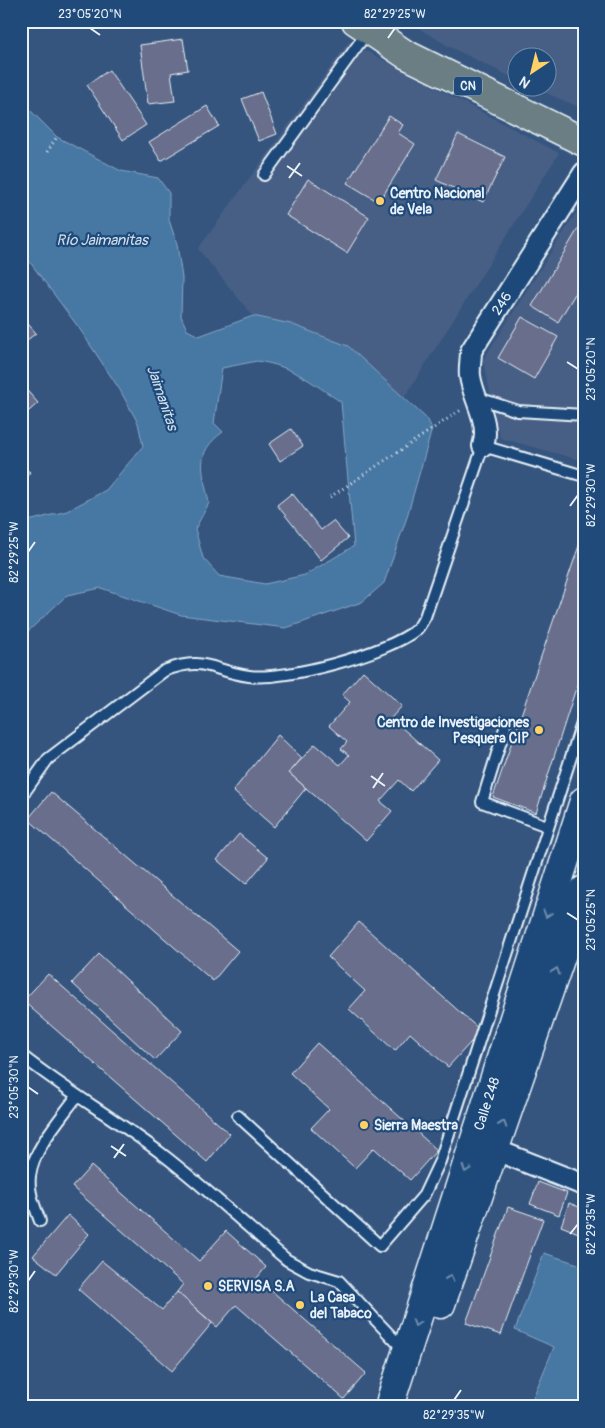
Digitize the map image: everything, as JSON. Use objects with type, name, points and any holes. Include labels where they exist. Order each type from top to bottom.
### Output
[{"type":"highway","name":"CN","points":[[362,26],[406,54],[476,91],[584,142]]},
{"type":"street","name":"246","points":[[483,446],[486,436],[478,398],[470,376],[471,351],[584,173]]},
{"type":"street","name":"Calle 248","points":[[406,1407],[484,1145],[557,883],[584,801]]},
{"type":"street","points":[[557,883],[583,892]]},
{"type":"street","name":"Calle 248","points":[[394,1407],[391,1400],[406,1352],[484,1145],[583,892]]},
{"type":"street","points":[[484,1145],[584,1185]]},
{"type":"lane","points":[[264,175],[362,26]]},
{"type":"lane","points":[[478,398],[518,411],[584,415]]},
{"type":"lane","points":[[21,797],[48,759],[164,671],[182,664],[197,663],[249,676],[279,677],[364,654],[395,642],[418,629],[425,617],[483,446],[584,476]]},
{"type":"lane","points":[[238,1116],[380,1246],[424,1195],[440,1161],[584,717]]},
{"type":"lane","points":[[505,728],[482,802],[548,826]]},
{"type":"lane","points":[[21,1055],[54,1082],[162,1154],[287,1260],[309,1272],[339,1281],[406,1352]]},
{"type":"lane","points":[[40,1221],[30,1194],[30,1176],[35,1157],[77,1096]]},
{"type":"path","points":[[46,152],[57,137]]},
{"type":"path","points":[[330,497],[478,398]]},
{"type":"shaded area","points":[[407,21],[584,21],[584,109],[558,98],[558,48],[508,48],[508,76],[450,47]]},
{"type":"shaded area","name":"Centro Nacional de Vela","points":[[349,42],[559,153],[404,398],[348,346],[291,324],[253,316],[198,249]]},
{"type":"shaded area","points":[[584,200],[584,461],[500,438],[483,360]]},
{"type":"water","name":"Río Jaimanitas","points":[[21,101],[57,137],[121,171],[158,178],[169,193],[169,220],[177,244],[182,278],[181,316],[187,330],[199,336],[253,316],[291,324],[348,346],[428,420],[432,429],[406,520],[384,583],[362,602],[286,628],[181,615],[101,588],[67,595],[21,638],[21,523],[67,511],[106,490],[143,446],[138,423],[120,390],[79,328],[21,250]],"holes":[[[257,361],[270,363],[301,376],[341,402],[354,546],[305,575],[265,584],[219,576],[203,558],[195,529],[209,503],[203,472],[204,456],[207,448],[223,432],[214,423],[222,368]]]},
{"type":"water","points":[[544,1253],[584,1266],[584,1407],[529,1407],[554,1347],[515,1330]]},
{"type":"building","points":[[183,39],[188,70],[171,73],[175,101],[148,104],[140,45]]},
{"type":"building","points":[[109,70],[146,125],[123,140],[87,85]]},
{"type":"building","points":[[261,92],[277,134],[259,141],[242,99]]},
{"type":"building","points":[[207,106],[219,126],[161,161],[149,142]]},
{"type":"building","points":[[389,116],[403,125],[398,133],[415,144],[379,202],[347,183]]},
{"type":"building","points":[[458,134],[505,157],[483,202],[436,180]]},
{"type":"building","points":[[308,179],[369,217],[347,253],[286,215]]},
{"type":"building","points":[[584,219],[584,279],[558,322],[532,306]]},
{"type":"building","points":[[21,316],[36,333],[21,345]]},
{"type":"building","points":[[522,317],[558,337],[534,379],[498,358]]},
{"type":"building","points":[[21,384],[38,403],[21,418]]},
{"type":"building","points":[[291,429],[303,446],[280,461],[269,444]]},
{"type":"building","points":[[21,466],[30,472],[21,485]]},
{"type":"building","points":[[292,493],[321,530],[333,521],[348,538],[321,560],[277,505]]},
{"type":"building","name":"Centro de Investigaciones Pesquera CIP","points":[[584,531],[584,663],[536,813],[493,797]]},
{"type":"building","points":[[363,671],[402,706],[391,718],[438,760],[411,791],[399,780],[380,801],[392,811],[366,841],[289,773],[315,744],[340,765],[349,755],[341,749],[347,742],[329,726],[350,702],[342,695]]},
{"type":"building","points":[[278,735],[302,758],[289,773],[306,788],[274,827],[233,791]]},
{"type":"building","points":[[51,792],[238,951],[213,981],[28,819]]},
{"type":"building","points":[[239,834],[268,858],[246,884],[217,860]]},
{"type":"building","points":[[359,922],[481,1031],[448,1067],[410,1033],[395,1051],[349,1009],[365,991],[328,957]]},
{"type":"building","points":[[99,954],[182,1031],[155,1060],[72,983]]},
{"type":"building","points":[[48,974],[230,1134],[207,1162],[23,1001]]},
{"type":"building","points":[[317,1043],[437,1150],[410,1180],[374,1148],[355,1168],[311,1128],[329,1109],[290,1073]]},
{"type":"building","points":[[91,1166],[199,1261],[226,1231],[266,1267],[257,1278],[366,1373],[344,1399],[236,1305],[217,1327],[177,1292],[183,1284],[72,1187]]},
{"type":"building","points":[[538,1182],[567,1193],[559,1215],[530,1204]]},
{"type":"building","points":[[569,1203],[584,1209],[584,1228],[581,1234],[561,1226]]},
{"type":"building","points":[[508,1207],[543,1219],[501,1335],[466,1323]]},
{"type":"building","points":[[68,1215],[89,1234],[56,1274],[33,1256]]},
{"type":"building","points":[[102,1261],[162,1310],[177,1292],[212,1323],[172,1371],[78,1289]]},
{"type":"place","name":"Centro Nacional de Vela","points":[[380,201]]},
{"type":"place","name":"Centro de Investigaciones Pesquera CIP","points":[[539,730]]},
{"type":"place","name":"Sierra Maestra","points":[[364,1125]]},
{"type":"place","name":"SERVISA S.A","points":[[208,1286]]},
{"type":"place","name":"La Casa del Tabaco","points":[[300,1305]]},
{"type":"water label","name":"Jaimanitas","points":[[162,398]]}]
